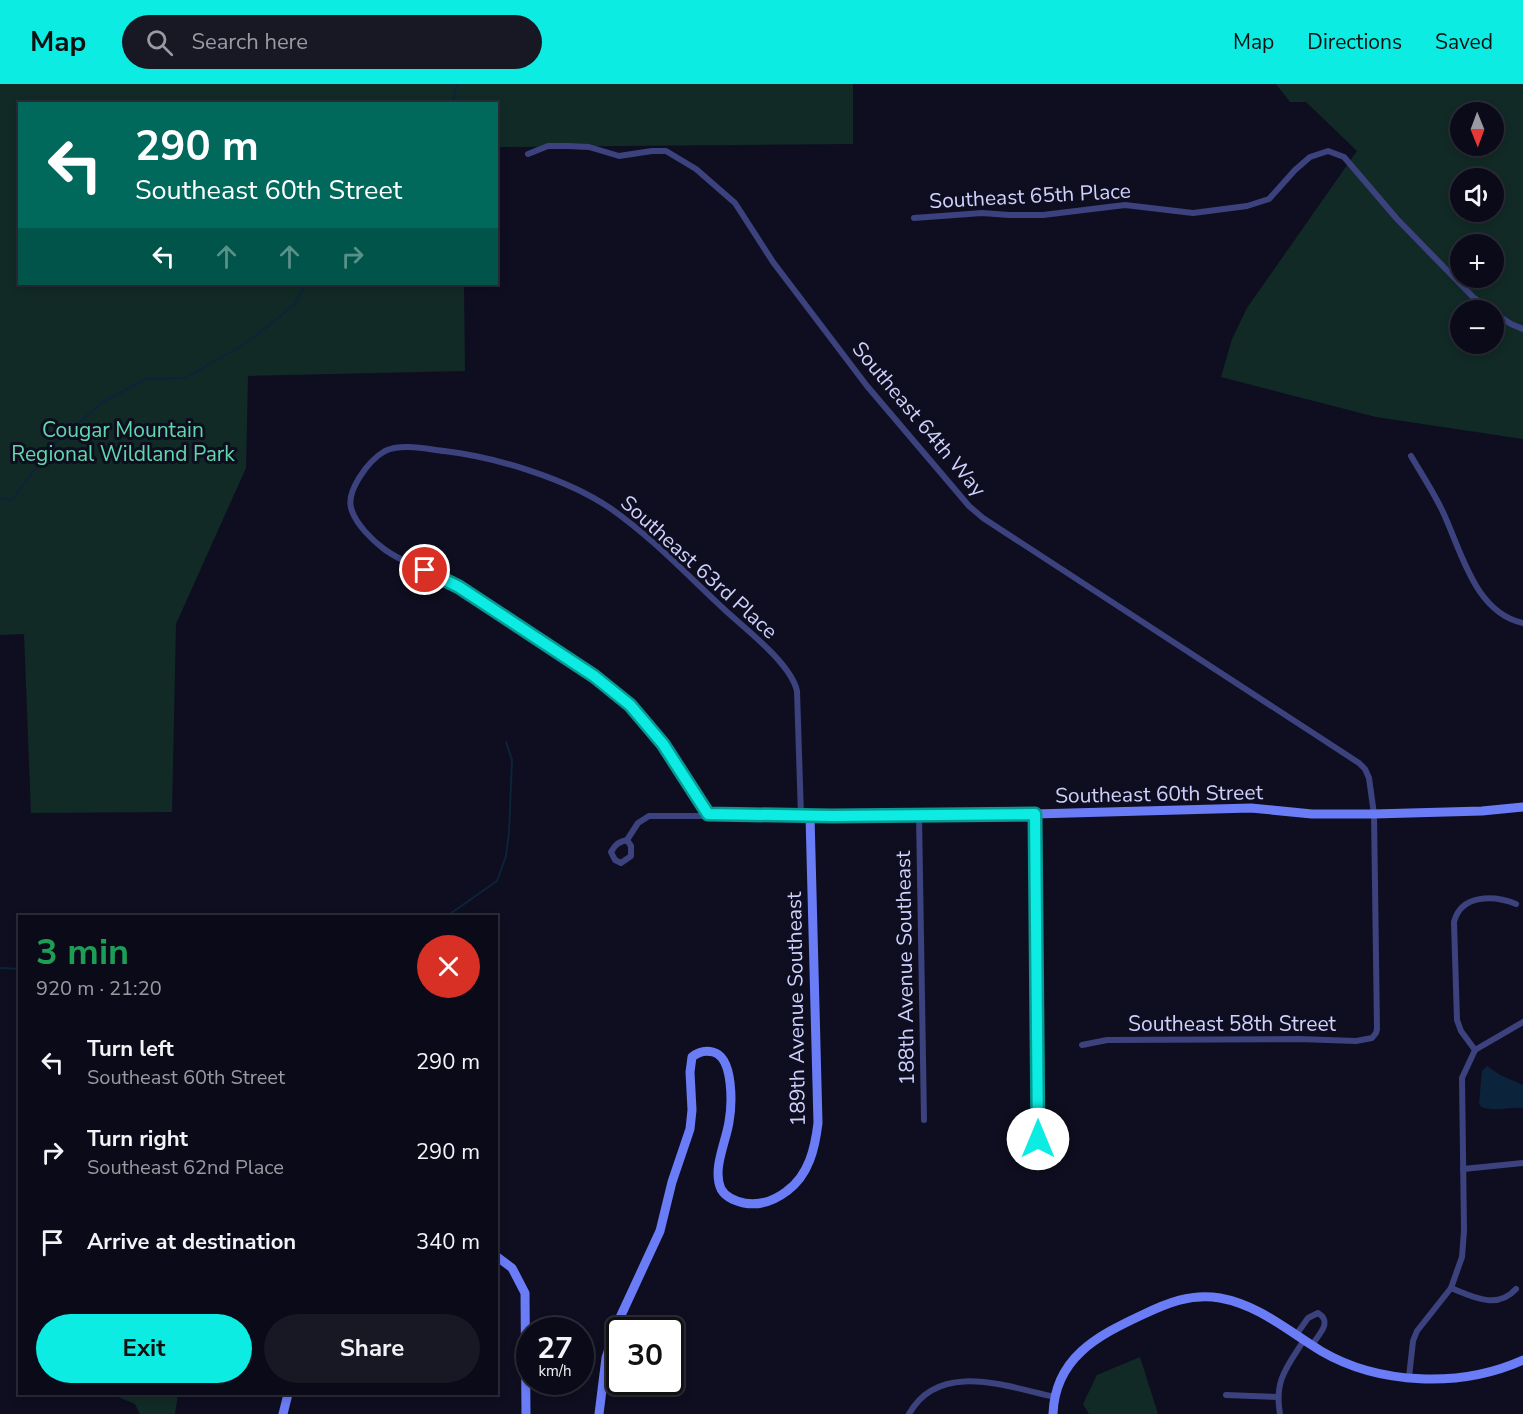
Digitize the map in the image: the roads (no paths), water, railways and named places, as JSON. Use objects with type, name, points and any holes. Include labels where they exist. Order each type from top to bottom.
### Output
[{"type":"street","name":"Southeast 64th Way","points":[[528,154],[548,146],[589,147],[619,156],[666,151],[696,169],[735,203],[773,262],[867,386],[969,507],[982,518],[1359,763],[1369,778],[1374,814],[1377,1029]]},
{"type":"street","name":"Southeast 65th Place","points":[[914,218],[982,213],[1043,215],[1125,205],[1193,213],[1247,206],[1269,199],[1305,161],[1314,155],[1328,151],[1344,157],[1397,219],[1477,300]]},
{"type":"street","name":"Southeast 65th Place","points":[[1504,320],[1523,329]]},
{"type":"street","name":"Southeast 63rd Place","points":[[708,814],[663,744],[630,705],[611,689],[459,587],[384,549],[370,537],[351,507],[350,500],[355,485],[378,457],[393,449],[436,450],[488,458],[555,480],[610,508],[655,544],[749,632],[792,676]]},
{"type":"street","points":[[1411,456],[1441,508],[1480,593],[1495,611],[1511,620],[1523,623]]},
{"type":"street","name":"189th Avenue Southeast","points":[[599,1414],[606,1358],[617,1324],[660,1231],[672,1182],[690,1129],[692,1110],[690,1063],[696,1053],[716,1052],[725,1061],[730,1079],[729,1122],[720,1163],[719,1183],[725,1195],[731,1199],[762,1204],[794,1186],[811,1158],[818,1123],[806,816],[797,691],[792,676]]},
{"type":"street","name":"Southeast 60th Street","points":[[627,840],[638,824],[649,816],[1035,814],[1251,808],[1312,814],[1374,814],[1482,812],[1523,807]]},
{"type":"street","points":[[1035,814],[1038,1139]]},
{"type":"street","name":"188th Avenue Southeast","points":[[919,815],[924,1120]]},
{"type":"street","points":[[1475,1050],[1461,1031],[1456,1008],[1456,915],[1464,904],[1472,901],[1501,899],[1516,904]]},
{"type":"street","points":[[1408,1377],[1413,1341],[1417,1331],[1451,1288],[1464,1244],[1461,1089],[1466,1068],[1475,1050],[1523,1022]]},
{"type":"street","name":"Southeast 58th Street","points":[[1082,1045],[1107,1040],[1221,1038],[1365,1040],[1372,1038],[1377,1029]]},
{"type":"street","points":[[1463,1169],[1523,1163]]},
{"type":"street","points":[[498,1258],[512,1268],[525,1293],[526,1414]]},
{"type":"street","points":[[1451,1288],[1473,1297],[1495,1301],[1510,1297],[1516,1289]]},
{"type":"street","points":[[1053,1414],[1055,1397],[1067,1369],[1086,1346],[1101,1335],[1174,1301],[1208,1297],[1234,1301],[1264,1314],[1334,1358],[1363,1370],[1408,1377],[1459,1377],[1497,1370],[1523,1360]]},
{"type":"street","points":[[1280,1414],[1278,1397],[1283,1372],[1304,1340]]},
{"type":"street","points":[[909,1414],[918,1401],[929,1392],[940,1386],[967,1380],[1055,1397]]},
{"type":"street","points":[[283,1414],[288,1395]]},
{"type":"street","points":[[1226,1395],[1278,1397]]},
{"type":"water","points":[[1487,1066],[1500,1075],[1523,1085],[1523,1108],[1481,1107],[1479,1103],[1482,1071]]},
{"type":"waterway","points":[[452,102],[457,84]]},
{"type":"waterway","points":[[0,499],[12,500],[54,444],[103,402],[146,379],[185,378],[248,342],[294,305],[305,285]]},
{"type":"waterway","points":[[448,915],[497,881],[506,856],[512,760],[506,742]]},
{"type":"waterway","points":[[0,968],[18,969]]},
{"type":"park label","name":"Cougar Mountain Regional Wildland Park","points":[[123,442]]}]
